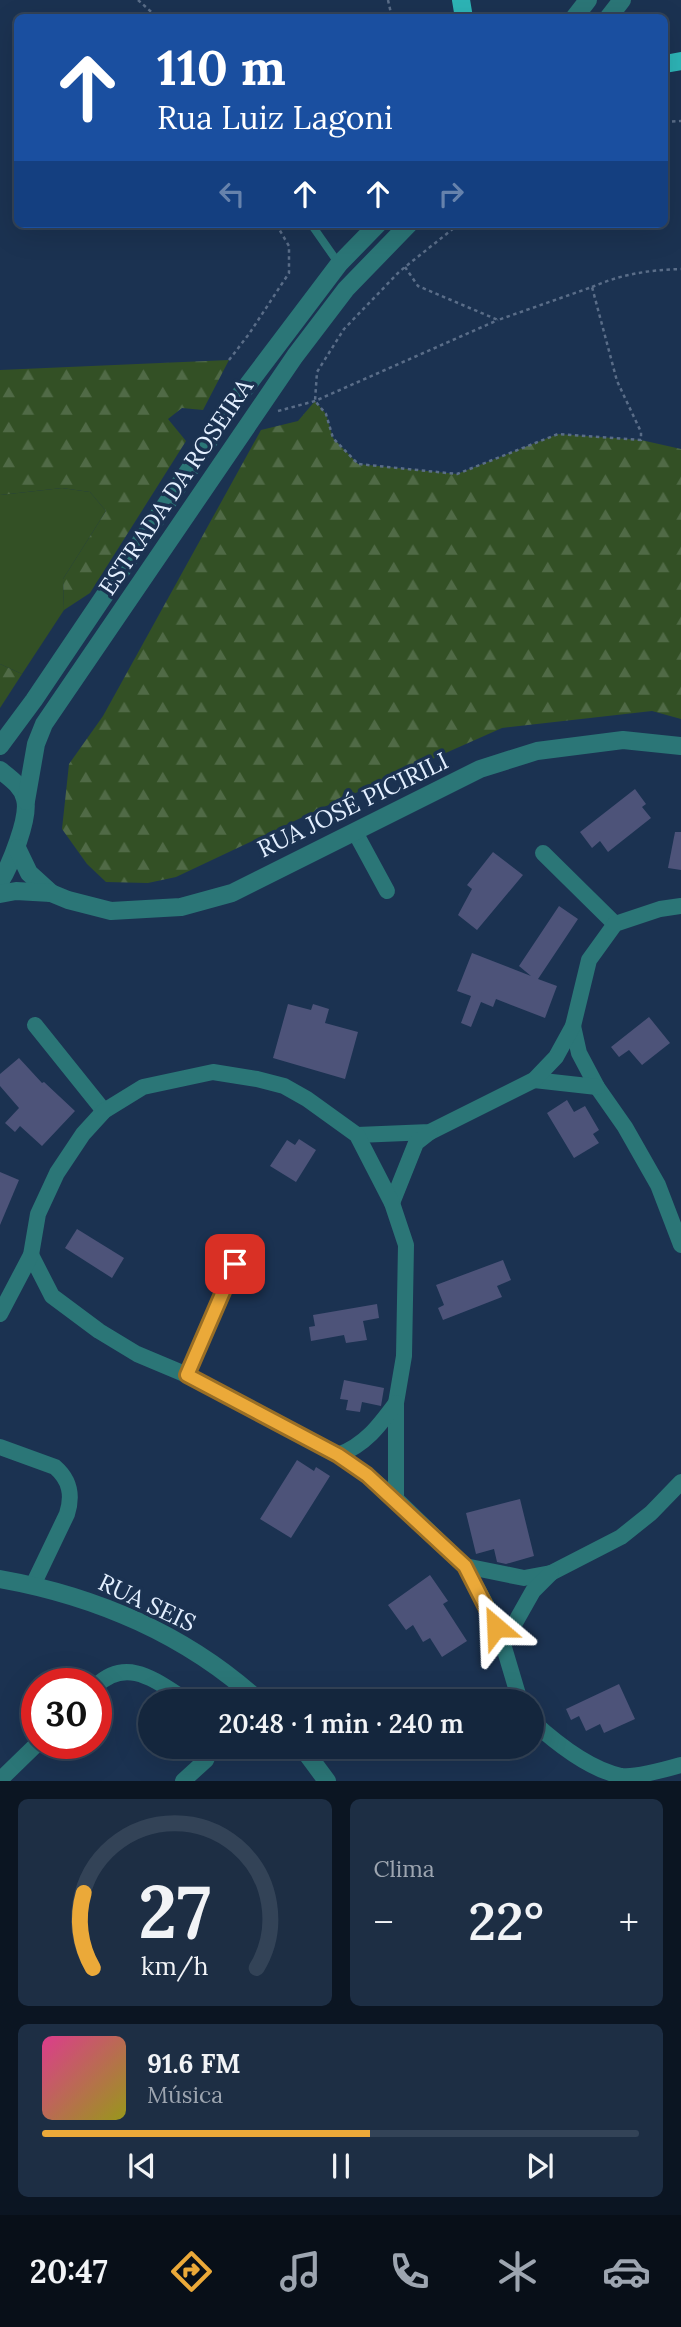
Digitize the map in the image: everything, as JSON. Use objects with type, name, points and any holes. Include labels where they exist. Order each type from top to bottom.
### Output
[{"type":"street","points":[[577,14],[588,0]]},
{"type":"street","points":[[611,14],[622,0]]},
{"type":"street","name":"ESTRADA DA ROSEIRA","points":[[0,746],[237,399],[339,264],[373,228]]},
{"type":"street","name":"ESTRADA DA ROSEIRA","points":[[0,882],[17,848],[36,744],[44,724],[295,356],[346,289],[405,228]]},
{"type":"street","name":"RUA JOSÉ PICIRILI","points":[[51,893],[111,911],[181,908],[232,892],[480,769],[537,751],[623,740],[681,746]]},
{"type":"street","points":[[0,770],[20,789],[26,801]]},
{"type":"street","points":[[355,832],[387,891]]},
{"type":"street","points":[[17,848],[29,873],[51,893]]},
{"type":"street","points":[[543,853],[615,924]]},
{"type":"street","points":[[0,894],[16,891],[51,893]]},
{"type":"street","points":[[391,1203],[416,1143],[430,1132],[534,1080],[556,1056],[573,1026],[590,960],[615,924],[660,909],[681,906]]},
{"type":"street","points":[[35,1025],[104,1111]]},
{"type":"street","points":[[573,1026],[579,1053],[658,1185],[681,1245]]},
{"type":"street","points":[[0,1314],[32,1255],[38,1214],[57,1173],[82,1134],[104,1111],[143,1087],[213,1072],[284,1086],[357,1135],[391,1203],[406,1245],[404,1356],[396,1404],[396,1499]]},
{"type":"street","points":[[534,1080],[597,1087]]},
{"type":"street","points":[[357,1135],[430,1132]]},
{"type":"street","points":[[32,1255],[52,1296],[99,1331],[137,1354],[187,1375],[338,1455],[396,1499],[465,1566],[489,1610],[516,1689]]},
{"type":"street","points":[[187,1375],[235,1264]]},
{"type":"street","points":[[338,1455],[354,1449],[376,1429],[396,1404]]},
{"type":"street","points":[[0,1447],[55,1467],[70,1490],[71,1502],[67,1514],[33,1585]]},
{"type":"street","points":[[465,1566],[524,1578],[551,1573],[621,1537],[651,1513],[681,1482]]},
{"type":"street","points":[[503,1644],[533,1591],[551,1573]]},
{"type":"street","name":"RUA SEIS","points":[[0,1579],[33,1585],[111,1609],[164,1634],[234,1678],[246,1689]]},
{"type":"street","points":[[112,1674],[132,1671],[169,1689]]},
{"type":"street","points":[[544,1732],[558,1744],[589,1763],[622,1779],[681,1765]]},
{"type":"street","points":[[0,1780],[22,1759]]},
{"type":"street","points":[[183,1781],[206,1759]]},
{"type":"street","points":[[311,1759],[327,1781]]},
{"type":"lane","points":[[314,228],[339,264]]},
{"type":"path","points":[[138,0],[154,14]]},
{"type":"path","points":[[229,360],[289,272],[289,246],[278,228]]},
{"type":"path","points":[[454,228],[405,267],[344,329],[317,372],[315,401],[327,414],[333,438],[358,464],[457,474],[558,434],[641,440],[641,432],[617,381],[592,287]]},
{"type":"path","points":[[405,267],[418,286],[498,320]]},
{"type":"path","points":[[254,417],[315,401],[498,320],[617,276],[681,269]]},
{"type":"green space","points":[[229,360],[203,410],[182,408],[168,419],[186,441],[90,593],[64,610],[63,579],[106,511],[90,492],[62,488],[0,495],[0,370]]},
{"type":"green space","points":[[315,401],[326,414],[333,438],[358,464],[457,474],[558,434],[641,440],[681,449],[681,719],[652,711],[502,728],[324,807],[176,877],[148,883],[106,882],[87,864],[62,829],[69,764],[103,716],[261,430],[298,421]]},
{"type":"green space","points":[[62,488],[90,492],[106,511],[63,579],[64,610],[22,674],[0,664],[0,495]]},
{"type":"green space","points":[[0,664],[22,674],[0,708]]},
{"type":"building","points":[[635,789],[646,804],[642,807],[651,818],[608,852],[600,841],[592,848],[580,832]]},
{"type":"building","points":[[675,832],[681,832],[681,870],[668,868]]},
{"type":"building","points":[[493,852],[523,875],[477,930],[458,915],[472,889],[467,885]]},
{"type":"building","points":[[559,906],[578,919],[538,979],[557,986],[545,1018],[496,999],[493,1007],[481,1002],[471,1027],[461,1023],[471,996],[457,991],[472,953],[531,976],[519,966]]},
{"type":"building","points":[[288,1004],[311,1010],[313,1004],[329,1009],[325,1023],[358,1032],[345,1079],[273,1058]]},
{"type":"building","points":[[649,1017],[670,1043],[642,1065],[629,1050],[619,1057],[611,1047]]},
{"type":"building","points":[[19,1058],[42,1083],[75,1111],[42,1146],[20,1126],[15,1132],[5,1123],[19,1108],[0,1086],[0,1074]]},
{"type":"building","points":[[567,1100],[574,1112],[585,1106],[599,1130],[593,1134],[599,1143],[574,1158],[547,1113]]},
{"type":"building","points":[[299,1139],[316,1150],[296,1182],[270,1166],[287,1140],[295,1145]]},
{"type":"building","points":[[0,1172],[19,1180],[0,1225]]},
{"type":"building","points":[[77,1229],[124,1258],[112,1278],[65,1248]]},
{"type":"building","points":[[503,1260],[511,1280],[497,1286],[502,1297],[443,1320],[438,1308],[444,1305],[436,1285]]},
{"type":"building","points":[[377,1304],[379,1318],[363,1321],[367,1340],[346,1343],[344,1335],[311,1341],[309,1327],[315,1326],[313,1315]]},
{"type":"building","points":[[344,1380],[384,1388],[381,1406],[362,1402],[360,1412],[346,1410],[348,1400],[340,1399]]},
{"type":"building","points":[[297,1460],[314,1471],[316,1467],[330,1476],[291,1538],[260,1519]]},
{"type":"building","points":[[520,1499],[534,1556],[506,1564],[497,1562],[494,1549],[476,1554],[466,1513]]},
{"type":"building","points":[[430,1575],[448,1601],[443,1604],[467,1641],[442,1657],[430,1638],[423,1642],[413,1625],[406,1630],[388,1605]]},
{"type":"building","points":[[619,1684],[635,1719],[604,1733],[600,1724],[586,1731],[579,1716],[571,1720],[566,1709]]},
{"type":"route","points":[[235,1264],[187,1375],[338,1455],[367,1475],[396,1499],[465,1566],[496,1627]]}]
